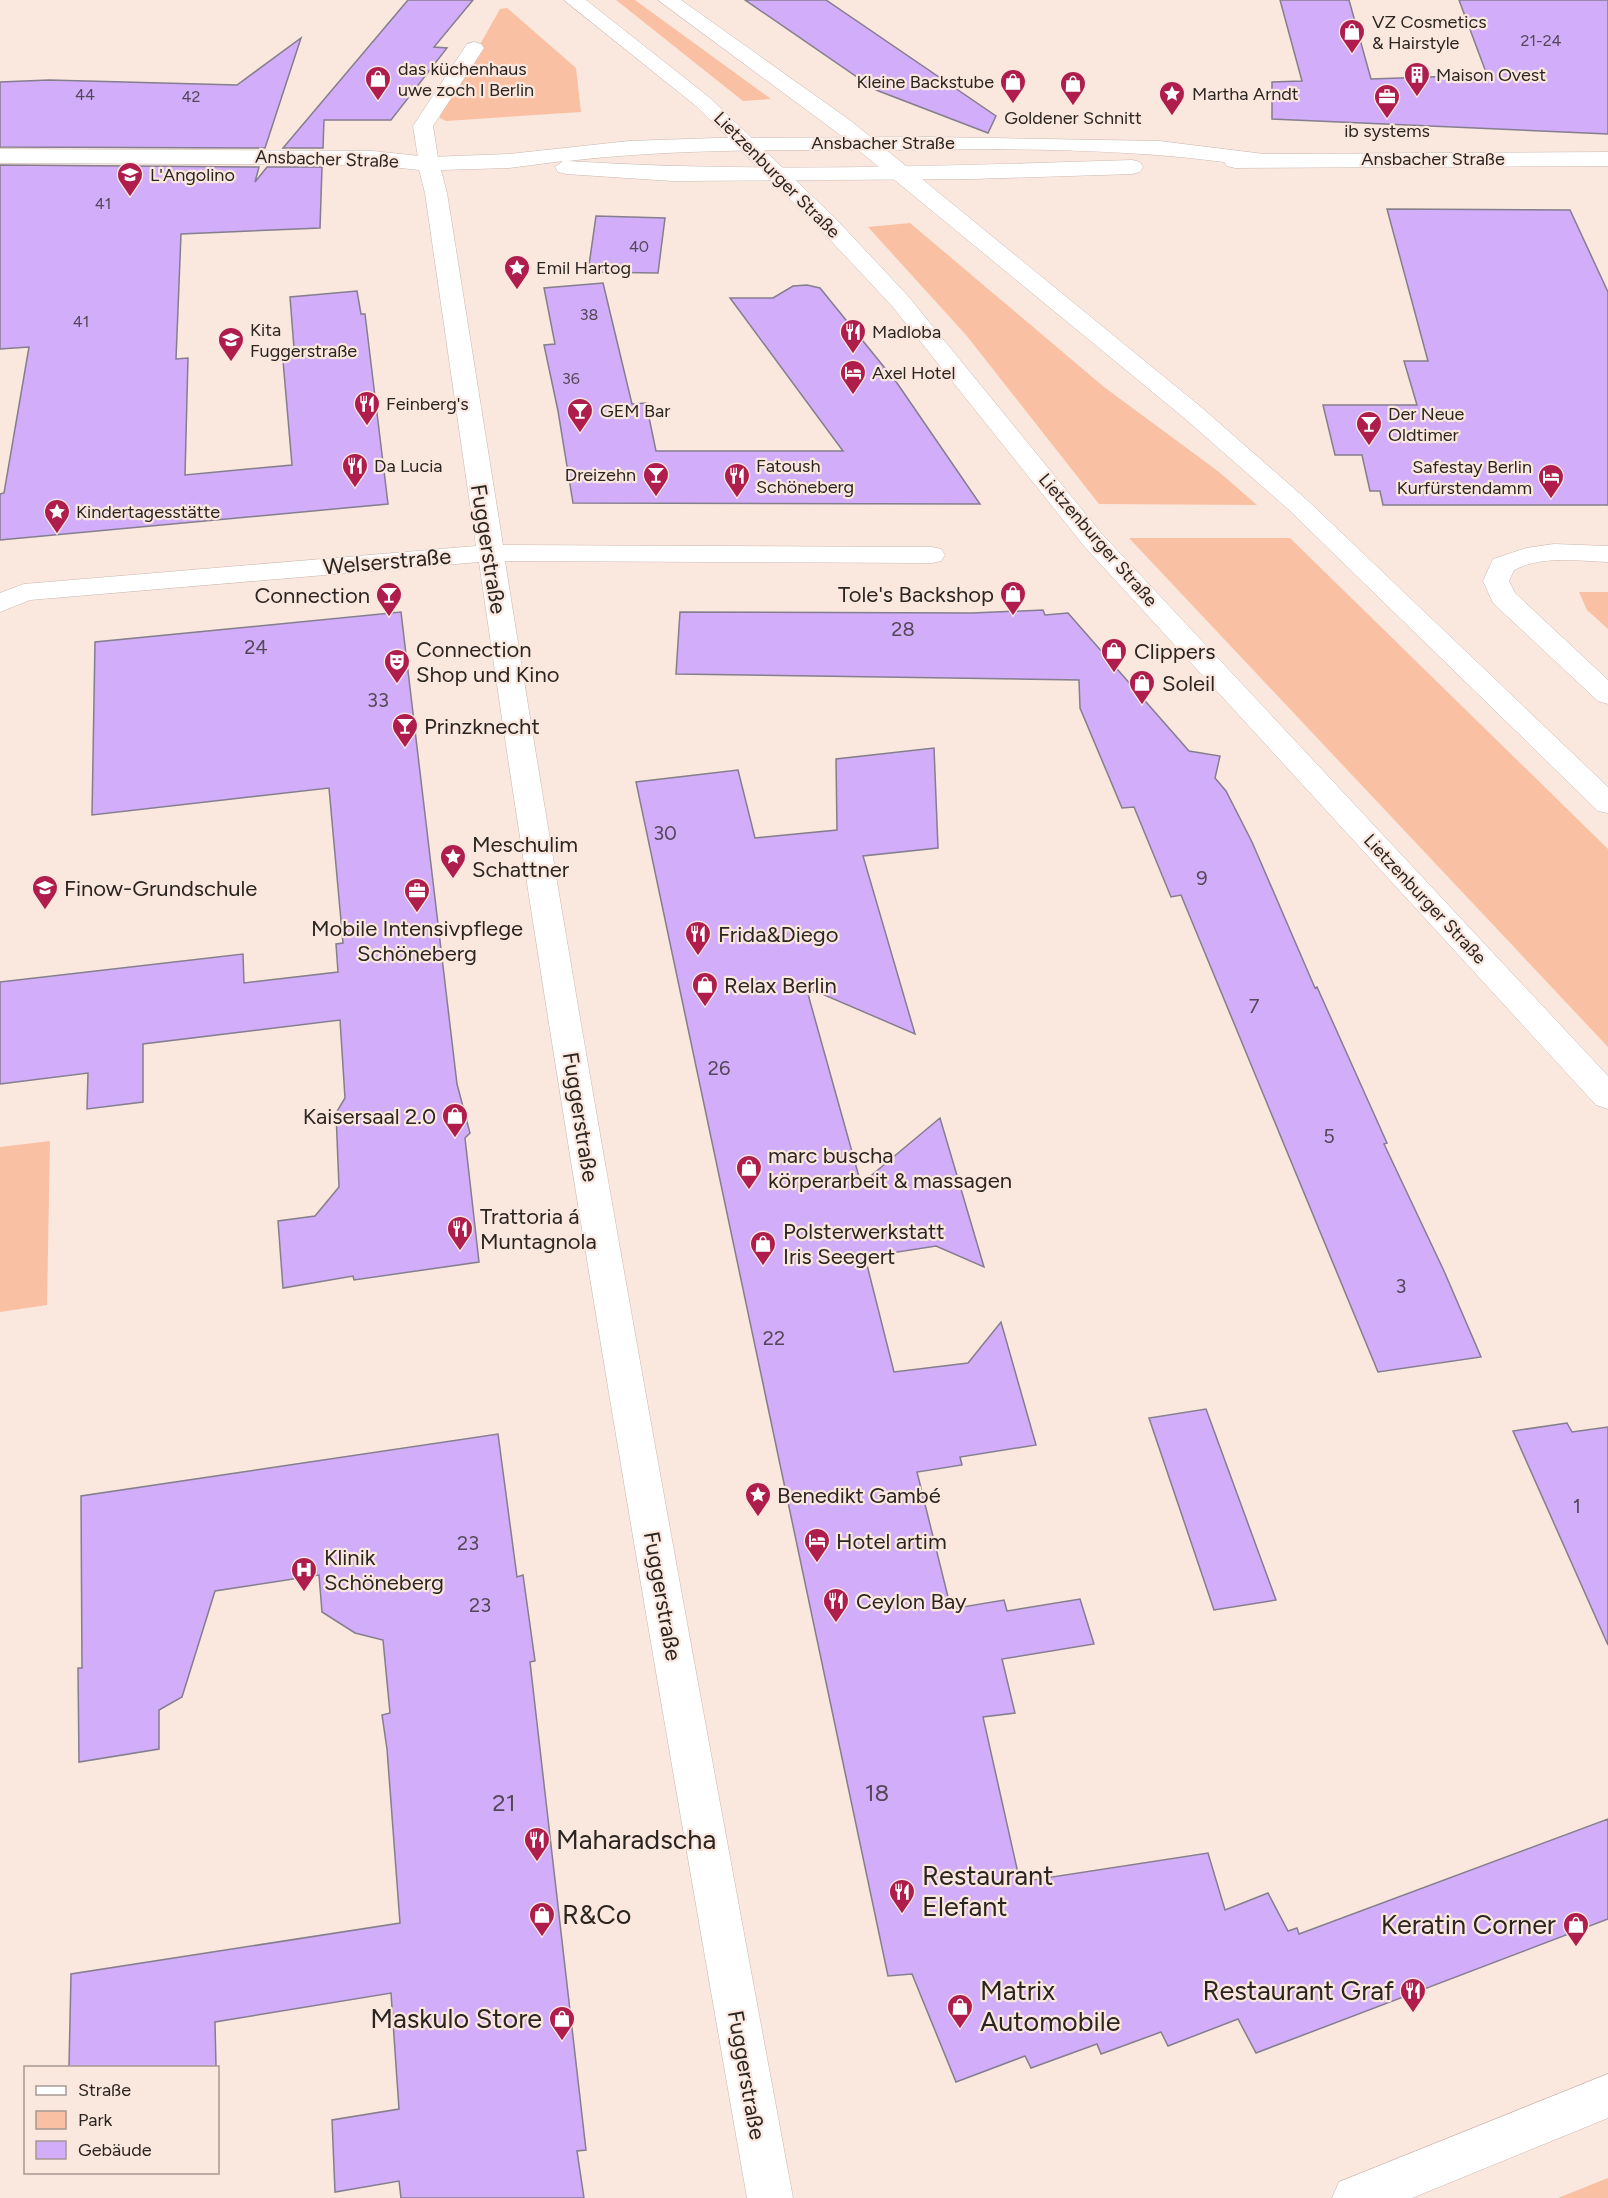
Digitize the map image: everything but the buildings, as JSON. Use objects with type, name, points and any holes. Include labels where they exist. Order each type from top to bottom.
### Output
[{"type":"street","name":"Lietzenburger Straße","points":[[574,0],[703,102],[827,223],[900,301],[1093,540],[1608,1096]]},
{"type":"street","points":[[668,0],[805,97],[902,173],[1122,353],[1298,504],[1608,804]]},
{"type":"street","name":"Ansbacher Straße","points":[[0,156],[372,158],[429,164],[509,161],[600,149],[746,143],[864,143],[1159,147],[1257,159]]},
{"type":"street","name":"Ansbacher Straße","points":[[509,161],[605,171],[672,174],[902,173],[1174,165],[1257,159],[1608,159]]},
{"type":"street","name":"Fuggerstraße","points":[[429,164],[436,193],[490,553],[613,1310],[770,2198]]},
{"type":"street","name":"Welserstraße","points":[[8,594],[490,553],[932,555]]},
{"type":"street","points":[[1608,554],[1567,553],[1512,558],[1502,565],[1496,580],[1503,597],[1608,695]]},
{"type":"street","points":[[1355,2198],[1608,2096]]},
{"type":"lane","name":"Fuggerstraße","points":[[429,164],[423,126],[474,48]]},
{"type":"green space","points":[[616,0],[635,0],[771,99],[743,101]]},
{"type":"green space","points":[[507,8],[576,68],[581,112],[446,121],[440,118],[500,9]]},
{"type":"green space","points":[[910,223],[1104,387],[1219,472],[1257,505],[1099,504],[966,335],[868,227]]},
{"type":"green space","points":[[1129,538],[1290,538],[1608,849],[1608,1047]]},
{"type":"green space","points":[[1579,592],[1608,592],[1608,629],[1587,610]]},
{"type":"green space","points":[[50,1141],[47,1305],[0,1312],[0,1147]]},
{"type":"green space","points":[[1608,2178],[1608,2198],[1558,2198]]},
{"type":"place","name":"VZ Cosmetics & Hairstyle","points":[[1352,55]]},
{"type":"place","name":"Maison Ovest","points":[[1417,98]]},
{"type":"place","name":"das küchenhaus uwe zoch I Berlin","points":[[378,102]]},
{"type":"place","name":"Kleine Backstube","points":[[1013,105]]},
{"type":"place","name":"Goldener Schnitt","points":[[1073,107]]},
{"type":"place","name":"Martha Arndt","points":[[1172,117]]},
{"type":"place","name":"ib systems","points":[[1387,120]]},
{"type":"place","name":"L'Angolino","points":[[130,198]]},
{"type":"place","name":"Emil Hartog","points":[[517,291]]},
{"type":"place","name":"Madloba","points":[[853,355]]},
{"type":"place","name":"Kita Fuggerstraße","points":[[231,363]]},
{"type":"place","name":"Axel Hotel","points":[[853,396]]},
{"type":"place","name":"Feinberg's","points":[[367,427]]},
{"type":"place","name":"GEM Bar","points":[[580,434]]},
{"type":"place","name":"Der Neue Oldtimer","points":[[1369,447]]},
{"type":"place","name":"Da Lucia","points":[[355,489]]},
{"type":"place","name":"Dreizehn","points":[[656,498]]},
{"type":"place","name":"Fatoush Schöneberg","points":[[737,499]]},
{"type":"place","name":"Safestay Berlin Kurfürstendamm","points":[[1551,500]]},
{"type":"place","name":"Kindertagesstätte","points":[[57,535]]},
{"type":"place","name":"Tole's Backshop","points":[[1013,617]]},
{"type":"place","name":"Connection","points":[[389,618]]},
{"type":"place","name":"Clippers","points":[[1114,674]]},
{"type":"place","name":"Connection Shop und Kino","points":[[397,685]]},
{"type":"place","name":"Soleil","points":[[1142,706]]},
{"type":"place","name":"Prinzknecht","points":[[405,749]]},
{"type":"place","name":"Meschulim Schattner","points":[[453,880]]},
{"type":"place","name":"Finow-Grundschule","points":[[45,911]]},
{"type":"place","name":"Mobile Intensivpflege Schöneberg","points":[[417,914]]},
{"type":"place","name":"Frida&Diego","points":[[698,957]]},
{"type":"place","name":"Relax Berlin","points":[[705,1008]]},
{"type":"place","name":"Kaisersaal 2.0","points":[[455,1139]]},
{"type":"place","name":"marc buscha körperarbeit & massagen","points":[[749,1191]]},
{"type":"place","name":"Trattoria á Muntagnola","points":[[460,1252]]},
{"type":"place","name":"Polsterwerkstatt Iris Seegert","points":[[763,1267]]},
{"type":"place","name":"Benedikt Gambé","points":[[758,1518]]},
{"type":"place","name":"Hotel artim","points":[[817,1564]]},
{"type":"place","name":"Klinik Schöneberg","points":[[304,1593]]},
{"type":"place","name":"Ceylon Bay","points":[[836,1624]]},
{"type":"place","name":"Maharadscha","points":[[537,1863]]},
{"type":"place","name":"Restaurant Elefant","points":[[902,1915]]},
{"type":"place","name":"R&Co","points":[[542,1938]]},
{"type":"place","name":"Keratin Corner","points":[[1576,1948]]},
{"type":"place","name":"Restaurant Graf","points":[[1413,2014]]},
{"type":"place","name":"Matrix Automobile","points":[[960,2030]]},
{"type":"place","name":"Maskulo Store","points":[[562,2042]]}]
